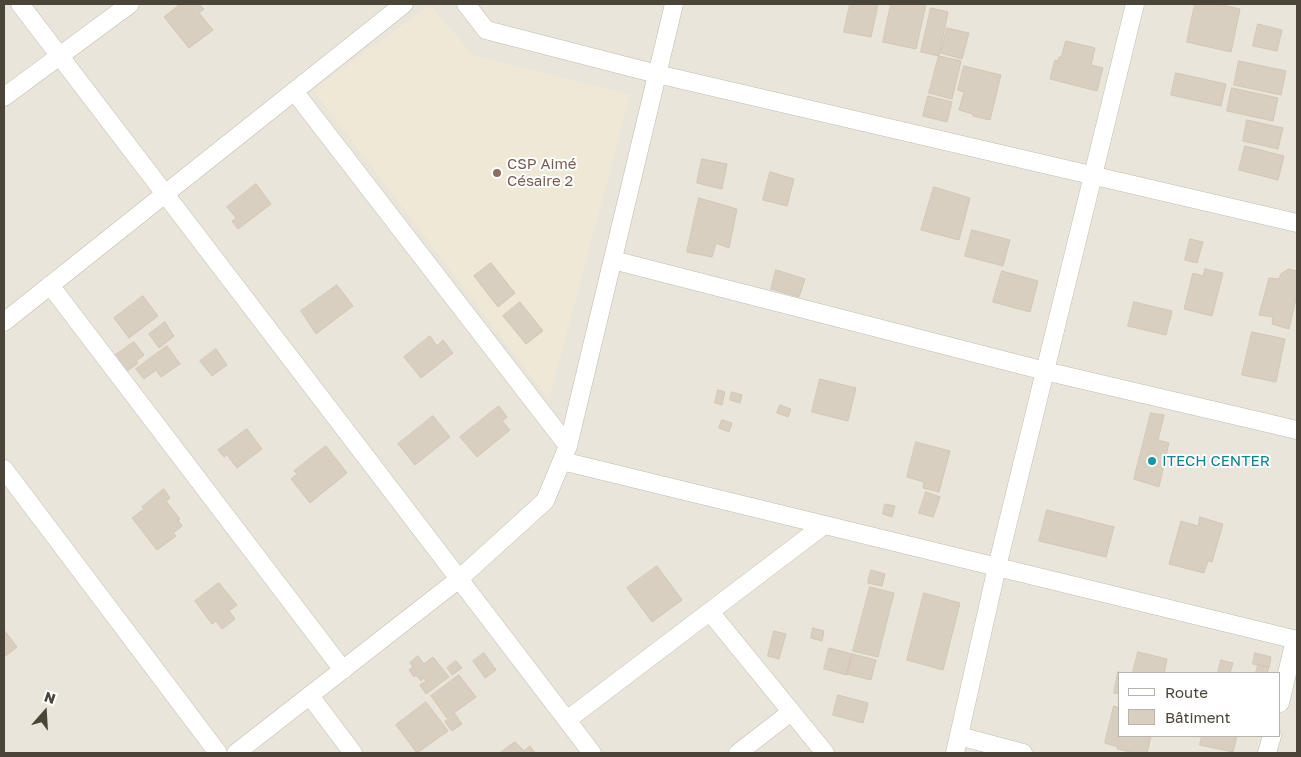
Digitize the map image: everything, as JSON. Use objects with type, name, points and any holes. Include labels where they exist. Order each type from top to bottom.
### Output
[{"type":"street","points":[[20,4],[592,753]]},
{"type":"street","points":[[4,97],[130,4]]},
{"type":"street","points":[[4,322],[404,4]]},
{"type":"street","points":[[466,4],[486,30],[658,74],[1297,223]]},
{"type":"street","points":[[236,753],[459,579],[545,502],[565,453],[674,4]]},
{"type":"street","points":[[955,753],[1131,4]]},
{"type":"street","points":[[294,91],[565,453],[824,525],[1296,640],[1281,699]]},
{"type":"street","points":[[613,260],[1045,371],[1297,430]]},
{"type":"street","points":[[50,285],[343,670]]},
{"type":"street","points":[[4,469],[218,753]]},
{"type":"street","points":[[567,720],[824,525]]},
{"type":"street","points":[[710,612],[825,753]]},
{"type":"street","points":[[310,696],[354,753]]},
{"type":"street","points":[[738,753],[791,712]]},
{"type":"street","points":[[959,736],[1023,753]]},
{"type":"street","points":[[1267,753],[1272,737]]},
{"type":"shaded area","points":[[4,4],[1297,4],[1297,753],[4,753]]},
{"type":"shaded area","points":[[430,5],[473,55],[630,95],[549,400],[313,90]]},
{"type":"building","points":[[178,4],[199,4],[204,9],[199,13],[213,30],[189,48],[164,17]]},
{"type":"building","points":[[850,4],[878,4],[871,37],[844,32]]},
{"type":"building","points":[[891,4],[926,4],[916,49],[883,42]]},
{"type":"building","points":[[1195,4],[1218,4],[1240,9],[1231,52],[1187,42]]},
{"type":"building","points":[[931,8],[948,12],[939,56],[921,52]]},
{"type":"building","points":[[1258,24],[1282,30],[1277,51],[1253,46]]},
{"type":"building","points":[[947,28],[969,33],[962,59],[941,53]]},
{"type":"building","points":[[1066,41],[1095,48],[1091,65],[1103,68],[1097,91],[1050,79],[1055,60],[1058,61],[1059,57],[1061,57]]},
{"type":"building","points":[[939,56],[961,61],[952,99],[929,93]]},
{"type":"building","points":[[1239,61],[1286,71],[1281,95],[1234,85]]},
{"type":"building","points":[[964,66],[1001,75],[990,120],[959,110],[964,92],[958,90]]},
{"type":"building","points":[[1176,73],[1226,84],[1221,106],[1171,95]]},
{"type":"building","points":[[1232,88],[1278,98],[1273,121],[1227,111]]},
{"type":"building","points":[[928,96],[952,102],[947,122],[923,116]]},
{"type":"building","points":[[1247,120],[1283,128],[1278,149],[1243,141]]},
{"type":"building","points":[[1245,146],[1284,156],[1278,180],[1239,170]]},
{"type":"building","points":[[702,159],[727,164],[722,189],[697,183]]},
{"type":"building","points":[[770,172],[794,179],[787,206],[763,200]]},
{"type":"building","points":[[256,184],[271,204],[238,229],[232,221],[236,218],[227,207]]},
{"type":"building","points":[[934,187],[970,198],[959,240],[921,230]]},
{"type":"building","points":[[699,198],[737,209],[729,248],[716,243],[712,257],[687,252]]},
{"type":"building","points":[[972,230],[1010,240],[1003,266],[965,256]]},
{"type":"building","points":[[1190,239],[1203,242],[1197,263],[1185,260]]},
{"type":"building","points":[[491,263],[515,293],[498,307],[474,276]]},
{"type":"building","points":[[1205,269],[1223,273],[1212,316],[1184,309],[1193,273],[1203,276]]},
{"type":"building","points":[[1289,269],[1297,271],[1297,295],[1289,329],[1272,324],[1273,317],[1259,315],[1269,278],[1279,279],[1281,274]]},
{"type":"building","points":[[776,270],[805,279],[799,297],[771,289]]},
{"type":"building","points":[[1002,271],[1038,281],[1030,312],[993,302]]},
{"type":"building","points":[[337,285],[353,306],[316,334],[301,311]]},
{"type":"building","points":[[143,296],[158,316],[129,338],[114,318]]},
{"type":"building","points":[[520,302],[543,331],[526,344],[503,316]]},
{"type":"building","points":[[1134,302],[1172,311],[1166,335],[1128,326]]},
{"type":"building","points":[[165,322],[174,336],[159,348],[149,334]]},
{"type":"building","points":[[1252,332],[1285,339],[1276,382],[1242,375]]},
{"type":"building","points":[[430,336],[437,346],[443,340],[453,353],[421,378],[404,357]]},
{"type":"building","points":[[134,342],[144,355],[136,361],[138,363],[126,372],[114,356]]},
{"type":"building","points":[[167,346],[180,364],[161,377],[156,370],[144,379],[136,369]]},
{"type":"building","points":[[216,349],[227,365],[212,376],[200,361]]},
{"type":"building","points":[[820,379],[856,388],[848,421],[812,412]]},
{"type":"building","points":[[718,390],[725,392],[722,405],[715,403]]},
{"type":"building","points":[[732,392],[742,395],[740,403],[730,400]]},
{"type":"building","points":[[780,405],[791,409],[788,417],[777,413]]},
{"type":"building","points":[[499,406],[507,417],[502,421],[510,430],[477,457],[460,437]]},
{"type":"building","name":"ITECH CENTER","points":[[1151,413],[1164,415],[1158,440],[1169,443],[1159,487],[1134,479]]},
{"type":"building","points":[[433,416],[450,437],[415,465],[398,444]]},
{"type":"building","points":[[722,420],[732,423],[729,432],[719,428]]},
{"type":"building","points":[[247,429],[262,449],[237,468],[227,455],[224,457],[218,450]]},
{"type":"building","points":[[916,442],[950,451],[939,492],[923,488],[924,482],[907,477]]},
{"type":"building","points":[[326,446],[347,473],[310,503],[291,479],[297,474],[294,471]]},
{"type":"building","points":[[164,489],[170,498],[166,501],[180,519],[178,520],[182,526],[173,533],[176,536],[157,550],[132,518]]},
{"type":"building","points":[[926,492],[940,497],[933,517],[919,513]]},
{"type":"building","points":[[885,504],[895,506],[892,517],[883,514]]},
{"type":"building","points":[[1047,510],[1114,527],[1106,557],[1039,541]]},
{"type":"building","points":[[1200,517],[1223,524],[1212,562],[1208,561],[1204,573],[1169,564],[1181,521],[1198,526]]},
{"type":"building","points":[[657,566],[682,600],[652,622],[627,588]]},
{"type":"building","points":[[871,570],[885,574],[882,586],[868,583]]},
{"type":"building","points":[[219,583],[237,605],[229,611],[235,619],[222,629],[216,621],[212,624],[195,601]]},
{"type":"building","points":[[870,587],[894,593],[878,657],[853,651]]},
{"type":"building","points":[[924,593],[960,603],[943,670],[907,660]]},
{"type":"building","points":[[813,628],[824,631],[822,641],[811,638]]},
{"type":"building","points":[[4,630],[17,647],[4,657]]},
{"type":"building","points":[[774,631],[786,634],[779,659],[768,656]]},
{"type":"building","points":[[829,648],[852,654],[847,675],[824,669]]},
{"type":"building","points":[[1138,652],[1167,659],[1164,672],[1133,672]]},
{"type":"building","points":[[484,653],[496,670],[485,678],[473,661]]},
{"type":"building","points":[[1255,653],[1271,657],[1269,667],[1253,664]]},
{"type":"building","points":[[852,654],[876,660],[871,680],[847,674]]},
{"type":"building","points":[[418,656],[424,664],[433,657],[449,677],[426,694],[420,685],[426,681],[424,678],[421,681],[416,675],[414,677],[409,670],[413,667],[410,663]]},
{"type":"building","points":[[1221,660],[1233,663],[1230,672],[1218,672]]},
{"type":"building","points":[[456,661],[462,668],[452,675],[447,668]]},
{"type":"building","points":[[1258,665],[1269,667],[1267,672],[1256,672]]},
{"type":"building","points":[[1118,672],[1118,694],[1114,693]]},
{"type":"building","points":[[459,675],[476,697],[447,718],[431,696]]},
{"type":"building","points":[[838,695],[868,703],[863,723],[833,715]]},
{"type":"building","points":[[426,702],[448,731],[417,753],[396,725]]},
{"type":"building","points":[[1114,706],[1118,707],[1118,737],[1151,737],[1147,753],[1135,753],[1117,749],[1118,747],[1105,743]]},
{"type":"building","points":[[455,714],[462,724],[452,731],[445,722]]},
{"type":"building","points":[[1202,737],[1237,737],[1233,752],[1200,745]]},
{"type":"building","points":[[515,742],[524,751],[530,746],[535,753],[500,753]]},
{"type":"place","name":"CSP Aimé Césaire 2","points":[[497,173]]},
{"type":"place","name":"ITECH CENTER","points":[[1152,461]]}]
